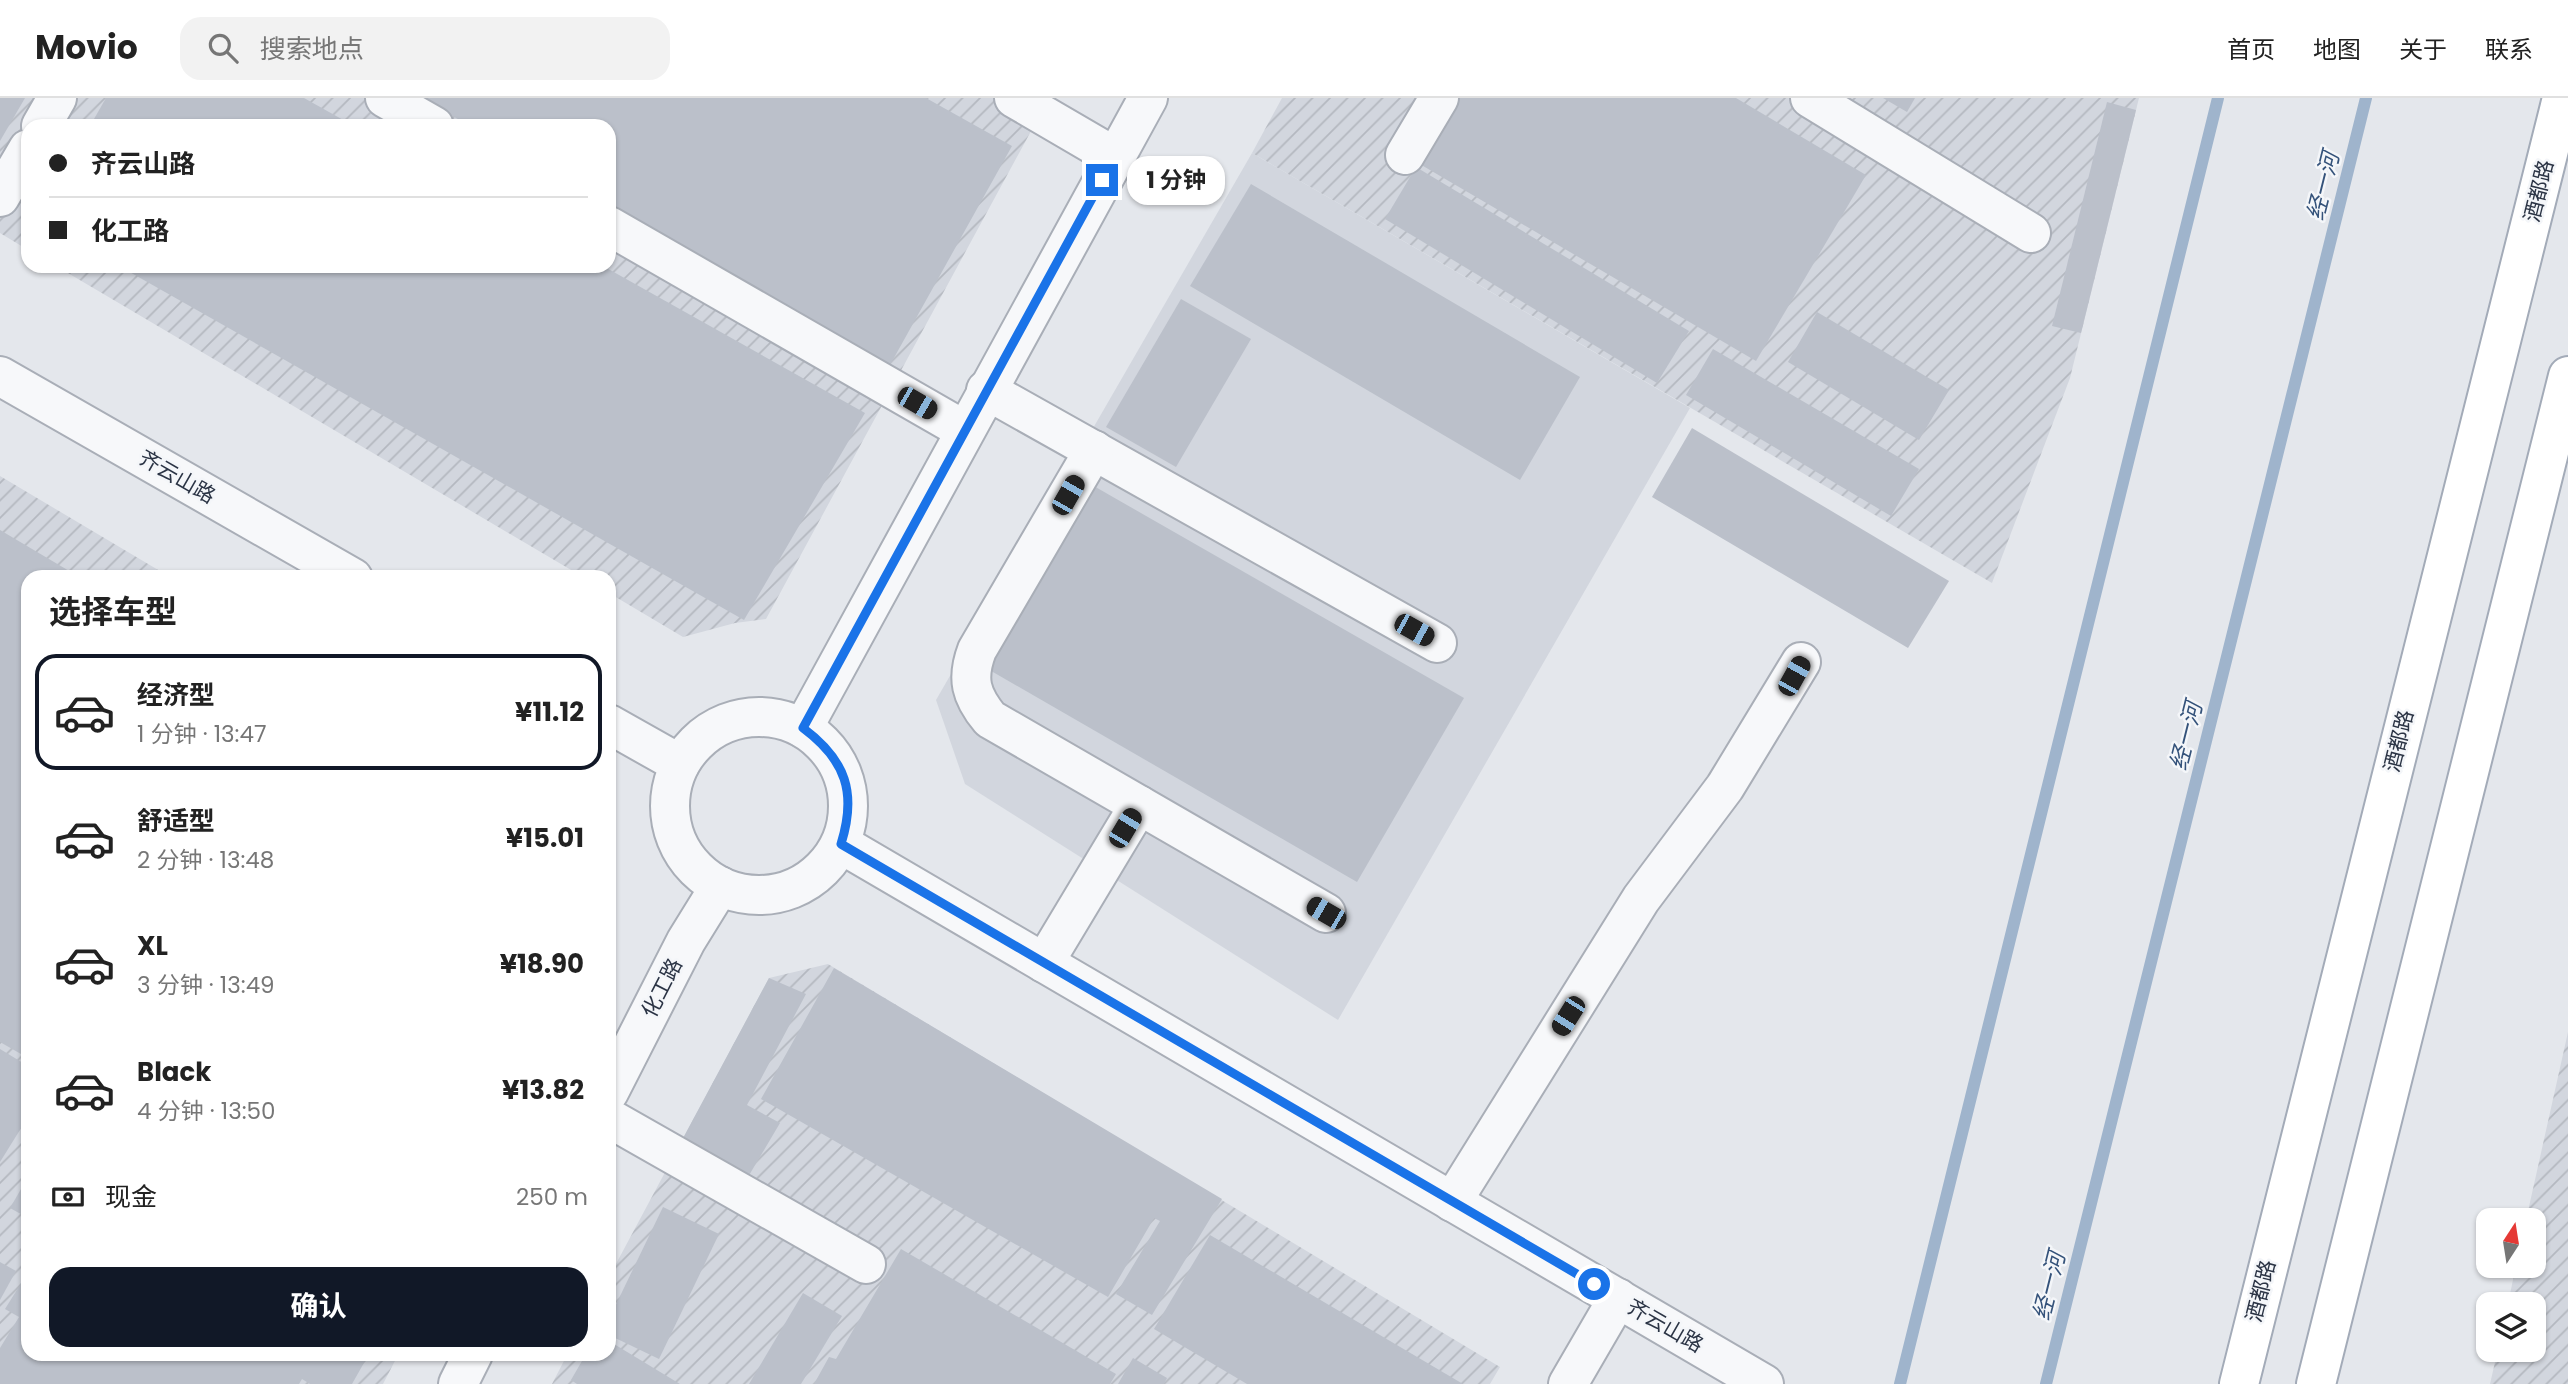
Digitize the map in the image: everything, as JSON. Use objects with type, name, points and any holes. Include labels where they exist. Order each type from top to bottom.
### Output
[{"type":"main road","name":"酒都路","points":[[2239,1384],[2562,98]]},
{"type":"main road","points":[[2316,1384],[2568,376]]},
{"type":"street","points":[[45,119],[57,98]]},
{"type":"street","points":[[385,98],[422,119]]},
{"type":"street","points":[[1014,98],[1115,157]]},
{"type":"street","points":[[803,728],[1147,98]]},
{"type":"street","points":[[1405,155],[1439,98]]},
{"type":"street","points":[[1810,98],[2031,233]]},
{"type":"street","points":[[0,197],[21,161]]},
{"type":"street","points":[[616,230],[964,430]]},
{"type":"street","name":"齐云山路","points":[[0,376],[339,570]]},
{"type":"street","points":[[986,390],[1437,643]]},
{"type":"street","points":[[1094,450],[977,650],[970,670],[970,688],[990,719],[1326,913]]},
{"type":"street","points":[[1452,1202],[1641,899],[1724,787],[1801,662]]},
{"type":"street","points":[[764,717],[784,720],[803,728],[821,741],[835,758],[845,778],[848,812],[841,844],[824,868],[802,884],[775,894],[747,895],[720,886],[700,873],[684,855],[674,833],[670,810],[672,786],[680,764],[699,741],[724,724],[764,717]]},
{"type":"street","points":[[616,728],[680,764]]},
{"type":"street","points":[[1044,963],[1139,805]]},
{"type":"street","name":"齐云山路","points":[[841,844],[1765,1384]]},
{"type":"street","name":"化工路","points":[[616,1078],[686,942],[720,886]]},
{"type":"street","points":[[616,1122],[866,1264]]},
{"type":"street","points":[[1568,1384],[1618,1298]]},
{"type":"street","points":[[458,1384],[470,1361]]},
{"type":"shaded area","points":[[0,98],[1049,98],[766,619],[735,623],[683,637],[616,597],[616,570],[571,570],[68,273],[616,273],[616,119],[21,119],[21,246],[0,233]]},
{"type":"shaded area","points":[[1282,98],[2139,98],[2070,378],[1992,583],[1252,153]]},
{"type":"shaded area","points":[[1252,153],[1690,408],[1338,1020],[965,784],[936,700]]},
{"type":"shaded area","points":[[0,476],[158,570],[21,570],[21,1361],[395,1361],[383,1384],[0,1384]]},
{"type":"shaded area","points":[[828,964],[1500,1367],[1490,1384],[552,1384],[564,1361],[616,1361],[616,1264],[769,978]]},
{"type":"shaded area","points":[[2568,1032],[2568,1384],[2490,1384],[2495,1362],[2546,1362],[2546,1292],[2510,1292],[2513,1278],[2546,1278],[2546,1208],[2529,1208]]},
{"type":"building","points":[[0,98],[25,98],[0,141]]},
{"type":"building","points":[[106,98],[304,98],[342,119],[94,119]]},
{"type":"building","points":[[421,98],[926,98],[1012,146],[890,365],[616,209],[616,119],[458,119]]},
{"type":"building","points":[[1456,98],[1736,98],[1866,175],[1756,361],[1418,163]]},
{"type":"building","points":[[1883,98],[1915,98],[1907,112]]},
{"type":"building","points":[[2107,102],[2136,110],[2081,333],[2052,326]]},
{"type":"building","points":[[1416,167],[1689,331],[1657,383],[1385,219]]},
{"type":"building","points":[[1251,184],[1580,377],[1520,480],[1190,286]]},
{"type":"building","points":[[131,273],[615,273],[865,413],[744,620]]},
{"type":"building","points":[[1181,299],[1251,339],[1176,467],[1106,427]]},
{"type":"building","points":[[1817,312],[1949,390],[1919,440],[1788,362]]},
{"type":"building","points":[[1713,349],[1919,469],[1891,516],[1686,395]]},
{"type":"building","points":[[1692,428],[1949,581],[1908,648],[1652,497]]},
{"type":"building","points":[[1092,485],[1464,698],[1357,882],[986,668]]},
{"type":"building","points":[[0,530],[68,570],[21,570],[21,1054],[0,1042]]},
{"type":"building","points":[[834,968],[1222,1199],[1152,1315],[1116,1294],[1160,1221],[1154,1218],[1108,1297],[761,1099]]},
{"type":"building","points":[[769,978],[806,994],[747,1105],[780,1123],[748,1177],[682,1140]]},
{"type":"building","points":[[0,1049],[21,1062],[21,1128],[0,1162]]},
{"type":"building","points":[[21,1189],[21,1214],[10,1208]]},
{"type":"building","points":[[663,1207],[719,1234],[659,1359],[616,1338],[616,1304]]},
{"type":"building","points":[[1210,1235],[1463,1384],[1247,1384],[1154,1329]]},
{"type":"building","points":[[901,1249],[1116,1374],[1110,1384],[814,1384],[829,1357],[836,1359]]},
{"type":"building","points":[[0,1262],[16,1271],[0,1300]]},
{"type":"building","points":[[21,1283],[21,1361],[365,1361],[352,1384],[310,1384],[302,1379],[299,1384],[0,1384],[0,1348],[19,1317],[5,1309]]},
{"type":"building","points":[[803,1293],[842,1316],[801,1384],[749,1384]]},
{"type":"building","points":[[616,1345],[680,1384],[577,1384],[571,1380],[582,1361],[616,1361]]},
{"type":"building","points":[[1133,1358],[1167,1378],[1164,1384],[1118,1384]]},
{"type":"waterway","name":"经一河","points":[[1900,1384],[2218,98]]},
{"type":"waterway","name":"经一河","points":[[2046,1384],[2366,98]]},
{"type":"route","points":[[1102,180],[803,728],[821,741],[835,758],[845,778],[849,801],[848,823],[841,844],[1594,1284]]}]
